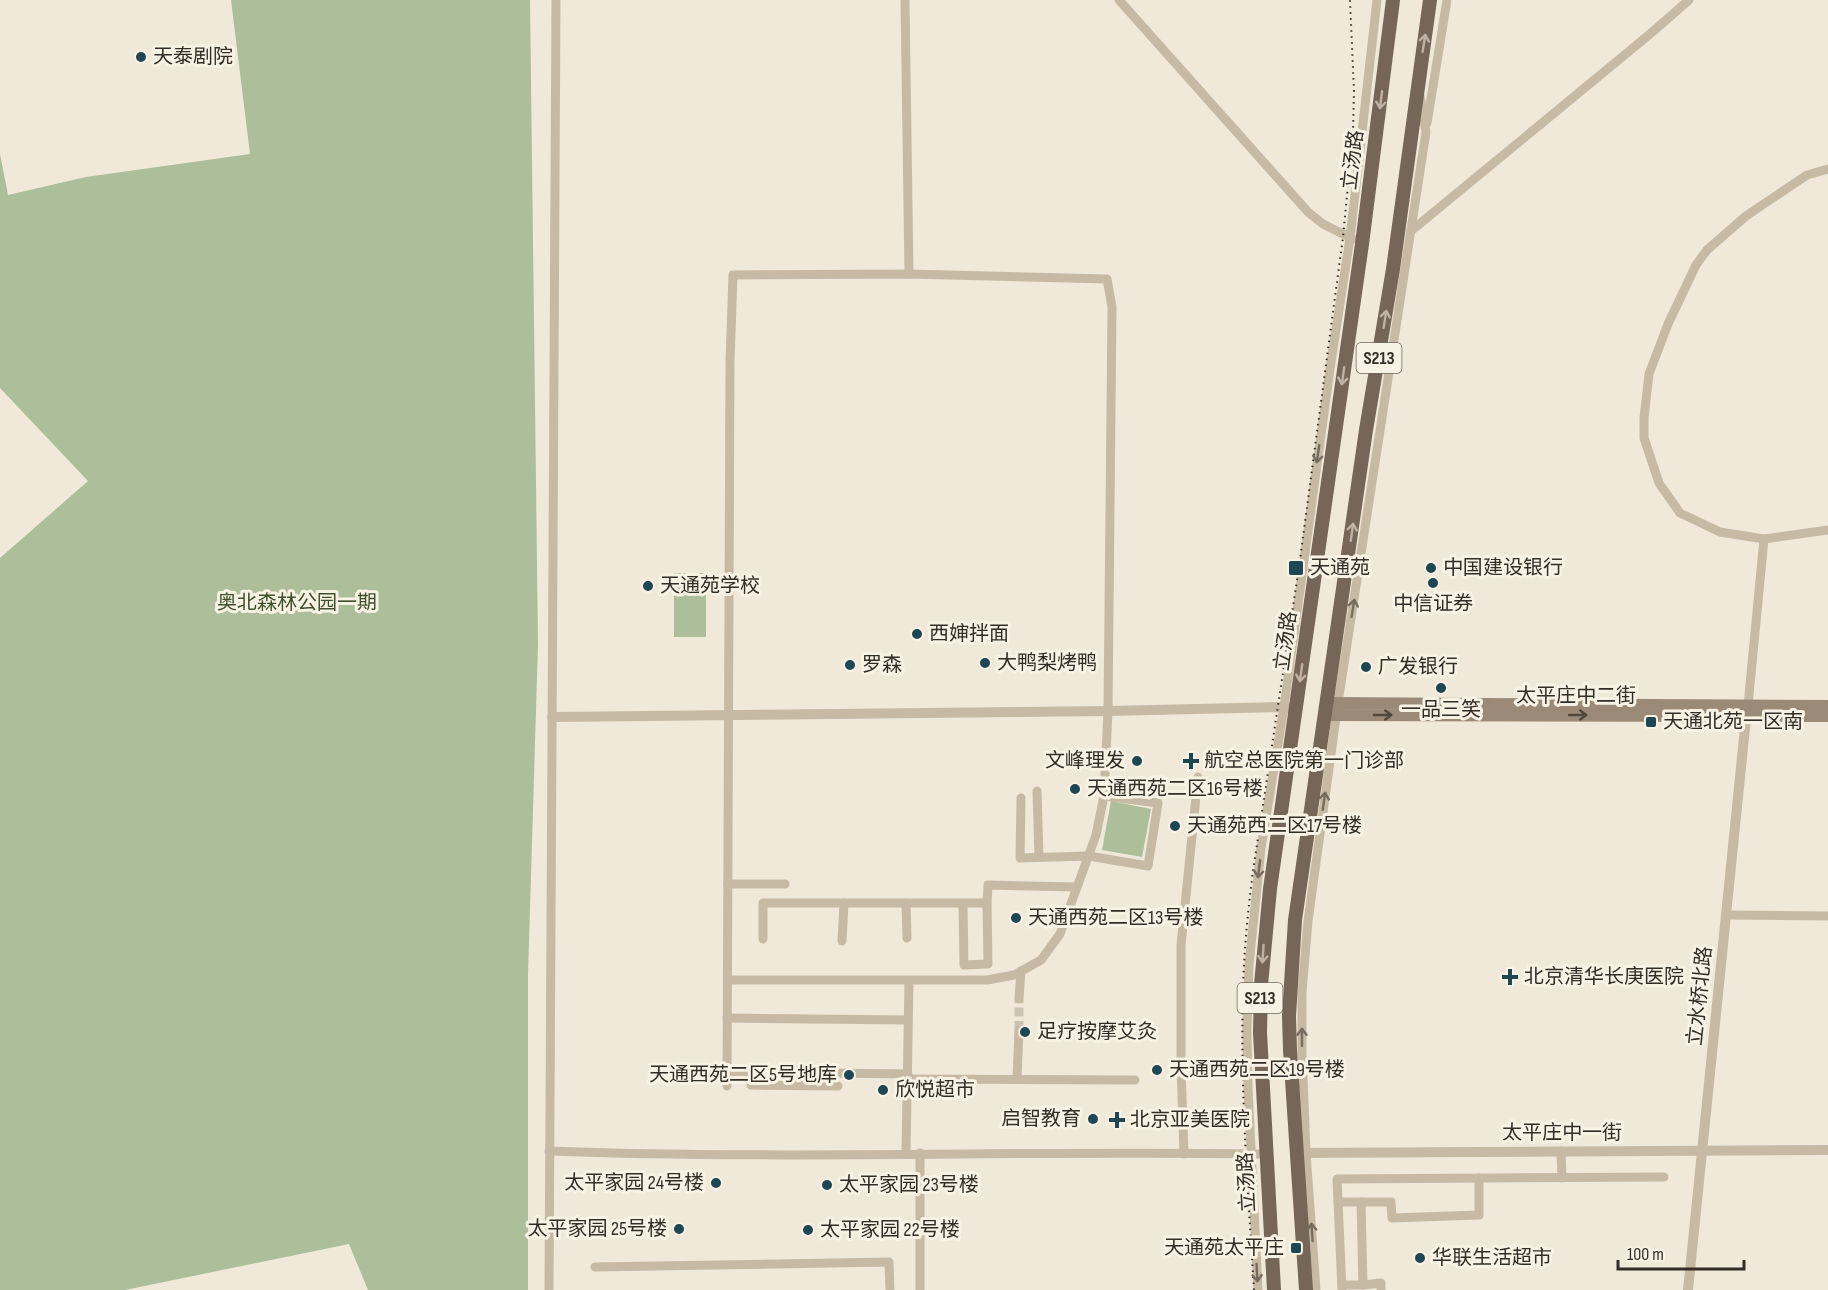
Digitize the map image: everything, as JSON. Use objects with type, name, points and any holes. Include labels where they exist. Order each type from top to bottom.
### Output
[{"type":"main road","name":"立汤路","points":[[1274,1290],[1258,1154],[1260,985],[1290,708],[1356,241],[1394,0]]},
{"type":"main road","name":"S213","points":[[1306,1290],[1301,1153],[1290,1050],[1295,920],[1331,709],[1366,430],[1393,269],[1430,0]]},
{"type":"main road","name":"太平庄中二街","points":[[1747,711],[1828,705]]},
{"type":"main road","name":"太平庄中二街","points":[[1331,709],[1747,711],[1828,716]]},
{"type":"street","points":[[549,1290],[556,0]]},
{"type":"street","points":[[905,0],[909,274]]},
{"type":"street","points":[[1119,0],[1308,212],[1323,224],[1356,241]]},
{"type":"street","name":"立汤路","points":[[1356,241],[1377,0]]},
{"type":"street","points":[[1426,132],[1447,0]]},
{"type":"street","points":[[1411,231],[1689,0]]},
{"type":"street","name":"S213","points":[[1331,709],[1426,132],[1418,80]]},
{"type":"street","points":[[1828,169],[1807,175],[1746,216],[1707,250],[1696,265],[1668,324],[1649,374],[1644,418],[1644,438],[1659,483],[1680,513],[1720,532],[1764,539],[1828,530]]},
{"type":"street","points":[[727,1086],[730,362],[734,275],[909,274],[1107,279],[1112,307],[1108,711],[1104,796],[1089,856],[1060,934],[1041,960],[1014,975],[987,980],[728,980]]},
{"type":"street","points":[[1747,711],[1764,539]]},
{"type":"street","points":[[552,717],[1290,708]]},
{"type":"street","name":"立水桥北路","points":[[1688,1290],[1747,711]]},
{"type":"street","points":[[1184,1154],[1181,945],[1198,777]]},
{"type":"street","points":[[1037,791],[1039,857]]},
{"type":"street","points":[[1021,798],[1020,858],[1089,856],[1148,866],[1158,803],[1104,796]]},
{"type":"street","points":[[728,884],[785,884]]},
{"type":"street","points":[[963,904],[964,965],[988,964],[988,885],[1077,887]]},
{"type":"street","points":[[763,939],[763,903],[987,903]]},
{"type":"street","points":[[842,940],[844,903]]},
{"type":"street","points":[[906,903],[906,938]]},
{"type":"street","points":[[1727,915],[1828,916]]},
{"type":"street","points":[[1019,999],[1021,971]]},
{"type":"street","points":[[906,1153],[909,981]]},
{"type":"street","points":[[727,1018],[908,1020]]},
{"type":"street","points":[[1017,1079],[1019,1030]]},
{"type":"street","points":[[727,1072],[748,1072],[751,1086],[838,1086]]},
{"type":"street","points":[[829,1072],[908,1077],[1135,1080]]},
{"type":"street","name":"太平庄中一街","points":[[1301,1153],[1828,1150]]},
{"type":"street","points":[[549,1151],[648,1155],[1258,1154]]},
{"type":"street","points":[[1561,1151],[1562,1178]]},
{"type":"street","points":[[920,1153],[920,1290]]},
{"type":"street","name":"S213","points":[[1301,1153],[1316,1290]]},
{"type":"street","name":"立汤路","points":[[1258,1154],[1258,1290]]},
{"type":"street","points":[[1338,1203],[1391,1202],[1392,1218],[1479,1215],[1479,1178]]},
{"type":"street","points":[[1381,1290],[1381,1283],[1342,1288],[1337,1179],[1664,1178]]},
{"type":"street","points":[[1360,1203],[1363,1285]]},
{"type":"street","points":[[595,1266],[889,1262],[890,1290]]},
{"type":"green space","name":"奥北森林公园一期","points":[[231,0],[530,0],[538,644],[528,975],[528,1290],[368,1290],[349,1244],[125,1290],[0,1290],[0,558],[88,481],[0,388],[0,154],[8,195],[86,177],[250,154]]},
{"type":"green space","points":[[674,573],[706,573],[706,637],[674,637]]},
{"type":"green space","points":[[1111,801],[1151,809],[1142,857],[1102,850]]},
{"type":"tunnel","points":[[1019,999],[1019,1030]]},
{"type":"railway","points":[[1254,1290],[1243,1065],[1245,945],[1253,871],[1299,567],[1343,237],[1353,133],[1354,91],[1350,0]]},
{"type":"place","name":"天泰剧院","points":[[141,57]]},
{"type":"place","name":"天通苑","points":[[1296,568]]},
{"type":"place","name":"中国建设银行","points":[[1431,568]]},
{"type":"place","name":"中信证券","points":[[1433,583]]},
{"type":"place","name":"天通苑学校","points":[[648,586]]},
{"type":"place","name":"西婶拌面","points":[[917,634]]},
{"type":"place","name":"大鸭梨烤鸭","points":[[985,663]]},
{"type":"place","name":"罗森","points":[[850,665]]},
{"type":"place","name":"广发银行","points":[[1366,667]]},
{"type":"place","name":"一品三笑","points":[[1441,688]]},
{"type":"place","name":"天通北苑一区南","points":[[1651,722]]},
{"type":"place","name":"文峰理发","points":[[1137,761]]},
{"type":"place","name":"航空总医院第一门诊部","points":[[1191,761]]},
{"type":"place","name":"天通西苑二区16号楼","points":[[1075,789]]},
{"type":"place","name":"天通苑西二区17号楼","points":[[1175,826]]},
{"type":"place","name":"天通西苑二区13号楼","points":[[1016,918]]},
{"type":"place","name":"北京清华长庚医院","points":[[1510,977]]},
{"type":"place","name":"足疗按摩艾灸","points":[[1025,1032]]},
{"type":"place","name":"天通西苑二区19号楼","points":[[1157,1070]]},
{"type":"place","name":"天通西苑二区5号地库","points":[[849,1075]]},
{"type":"place","name":"欣悦超市","points":[[883,1090]]},
{"type":"place","name":"启智教育","points":[[1093,1119]]},
{"type":"place","name":"北京亚美医院","points":[[1117,1120]]},
{"type":"place","name":"太平家园 24号楼","points":[[716,1183]]},
{"type":"place","name":"太平家园 23号楼","points":[[827,1185]]},
{"type":"place","name":"太平家园 25号楼","points":[[679,1229]]},
{"type":"place","name":"太平家园 22号楼","points":[[808,1230]]},
{"type":"place","name":"天通苑太平庄","points":[[1296,1248]]},
{"type":"place","name":"华联生活超市","points":[[1420,1258]]}]
